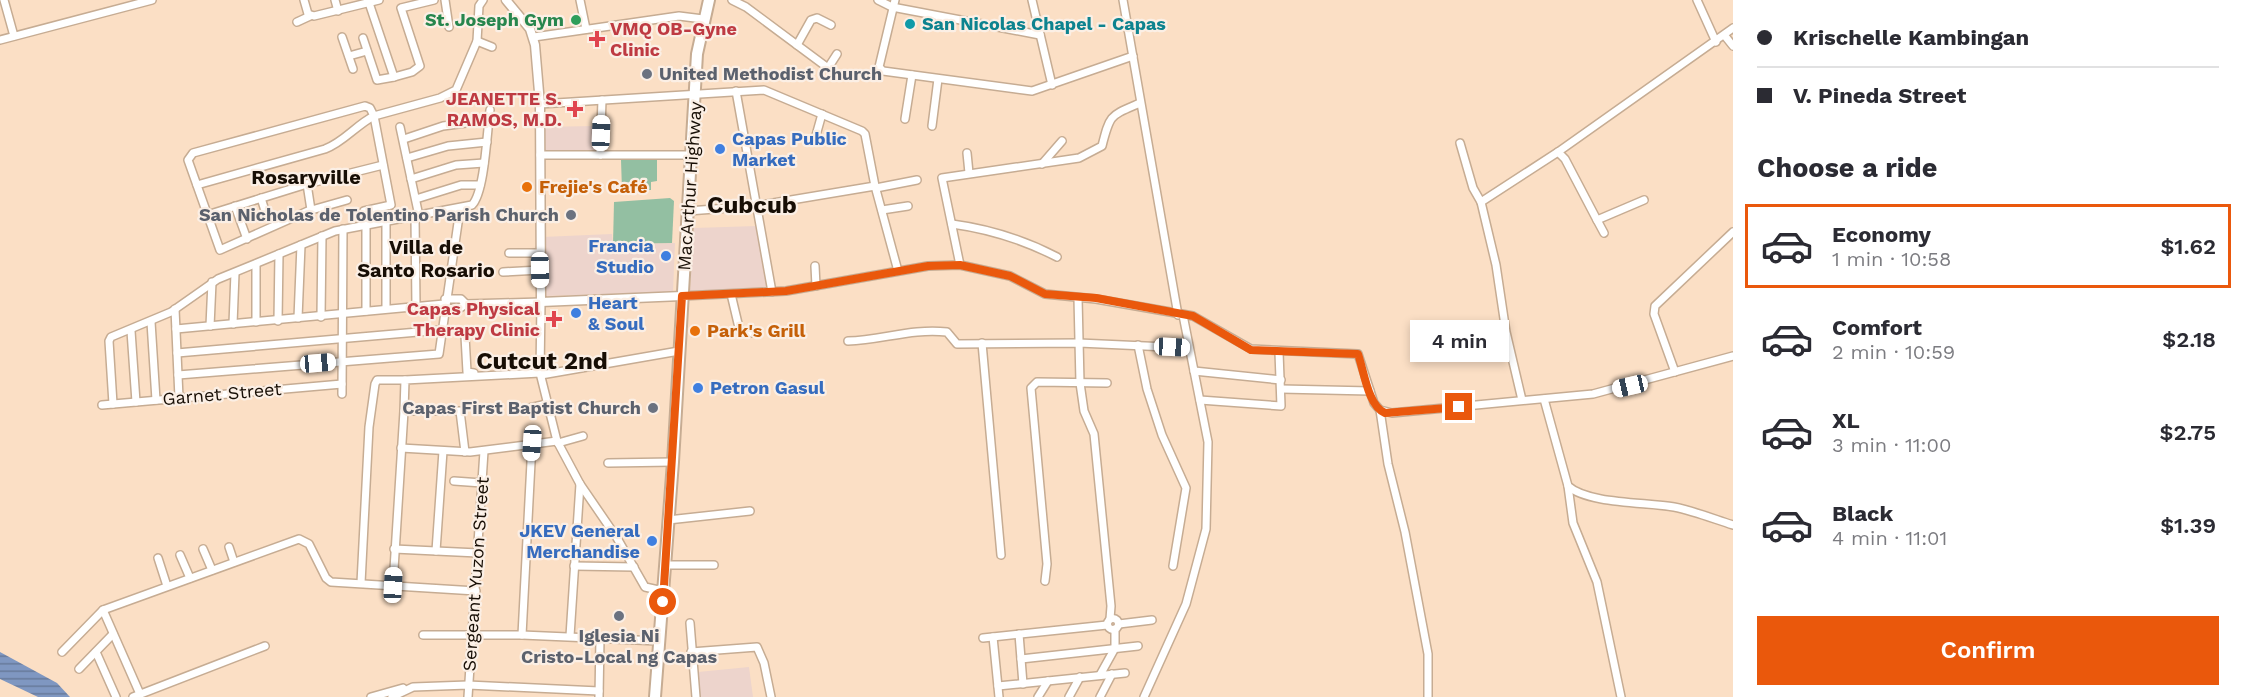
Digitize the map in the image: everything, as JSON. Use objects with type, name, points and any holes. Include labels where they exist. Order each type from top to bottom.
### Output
[{"type":"highway","name":"MacArthur Highway","points":[[655,697],[673,462],[697,54],[709,0]]},
{"type":"main road","points":[[506,0],[534,37],[540,104],[541,302],[682,296]]},
{"type":"street","points":[[4,0],[14,36]]},
{"type":"street","points":[[0,40],[152,0]]},
{"type":"street","points":[[304,0],[310,16]]},
{"type":"street","points":[[335,0],[339,11]]},
{"type":"street","points":[[297,22],[310,16],[379,0]]},
{"type":"street","points":[[363,38],[377,80],[412,72],[420,66],[400,4],[434,0]]},
{"type":"street","points":[[445,0],[449,27]]},
{"type":"street","points":[[197,185],[325,149],[338,144],[364,121],[374,116],[440,98],[456,90],[477,41],[478,13],[483,0]]},
{"type":"street","points":[[580,0],[586,29]]},
{"type":"street","points":[[732,0],[746,7],[836,76]]},
{"type":"street","points":[[878,0],[1040,35]]},
{"type":"street","points":[[1032,0],[1052,85]]},
{"type":"street","points":[[1123,0],[1140,103],[1209,451],[1206,529],[1185,604],[1144,697]]},
{"type":"street","points":[[1697,0],[1716,42]]},
{"type":"street","points":[[368,1],[394,77]]},
{"type":"street","points":[[894,4],[879,70],[1023,91],[1052,85],[1132,56]]},
{"type":"street","points":[[534,37],[679,16],[703,19]]},
{"type":"street","points":[[797,45],[811,20],[817,18],[831,25]]},
{"type":"street","points":[[1481,202],[1558,152],[1725,36],[1733,28]]},
{"type":"street","points":[[1725,36],[1733,46]]},
{"type":"street","points":[[342,37],[353,69]]},
{"type":"street","points":[[477,41],[492,47]]},
{"type":"street","points":[[349,56],[367,51]]},
{"type":"street","points":[[828,69],[837,54]]},
{"type":"street","points":[[906,119],[912,75]]},
{"type":"street","points":[[932,126],[938,79]]},
{"type":"street","points":[[540,104],[767,90],[864,132],[875,187],[898,271]]},
{"type":"street","points":[[736,91],[772,292]]},
{"type":"street","points":[[600,154],[602,100]]},
{"type":"street","points":[[960,265],[942,178],[1079,158],[1100,148],[1108,120],[1140,103]]},
{"type":"street","points":[[347,200],[311,210],[219,250],[188,160],[193,153],[360,106],[370,108],[374,116],[391,204],[364,212]]},
{"type":"street","points":[[113,404],[109,339],[151,322],[175,309],[212,282],[322,236],[343,229],[460,209],[475,202],[484,162],[490,110]]},
{"type":"street","points":[[815,139],[822,114]]},
{"type":"street","points":[[404,139],[443,126],[489,120]]},
{"type":"street","points":[[400,127],[416,199],[416,306]]},
{"type":"street","points":[[1042,164],[1062,141]]},
{"type":"street","points":[[407,158],[448,146],[487,142]]},
{"type":"street","points":[[1460,143],[1473,188],[1481,202],[1496,265],[1506,332],[1522,400]]},
{"type":"street","points":[[1558,152],[1565,159],[1604,233]]},
{"type":"street","points":[[967,153],[969,173]]},
{"type":"street","points":[[540,155],[691,155]]},
{"type":"street","points":[[411,179],[456,165],[484,162]]},
{"type":"street","points":[[207,215],[307,184],[384,165]]},
{"type":"street","points":[[688,211],[755,206],[917,180]]},
{"type":"street","points":[[307,184],[311,210]]},
{"type":"street","points":[[416,199],[460,185],[480,184]]},
{"type":"street","points":[[261,198],[267,217]]},
{"type":"street","points":[[1597,220],[1644,200]]},
{"type":"street","points":[[235,206],[247,239]]},
{"type":"street","points":[[882,210],[908,206]]},
{"type":"street","points":[[178,375],[439,354],[444,304],[460,209]]},
{"type":"street","points":[[386,222],[386,308]]},
{"type":"street","points":[[952,225],[993,231],[1036,246],[1057,257]]},
{"type":"street","points":[[366,226],[366,311]]},
{"type":"street","points":[[342,394],[343,229]]},
{"type":"street","points":[[1675,372],[1654,314],[1654,306],[1733,232]]},
{"type":"street","points":[[321,317],[322,236]]},
{"type":"street","points":[[298,318],[301,245]]},
{"type":"street","points":[[508,253],[540,253]]},
{"type":"street","points":[[278,321],[279,254]]},
{"type":"street","points":[[256,264],[256,322]]},
{"type":"street","points":[[682,296],[772,292],[898,271],[960,265],[1010,276],[1045,294],[1096,298],[1200,319],[1251,350],[1358,354],[1370,391],[1380,410],[1388,464],[1405,532],[1428,654],[1428,697]]},
{"type":"street","points":[[815,266],[816,286]]},
{"type":"street","points":[[503,272],[540,270]]},
{"type":"street","points":[[233,324],[235,273]]},
{"type":"street","points":[[210,326],[212,282]]},
{"type":"street","points":[[731,294],[740,332],[754,333]]},
{"type":"street","points":[[1078,298],[1080,383],[1084,411],[1094,434],[1115,648],[1100,675]]},
{"type":"street","points":[[176,329],[321,317],[386,308],[444,304],[461,300],[466,304],[541,302],[540,374],[558,442],[580,484],[645,587],[663,591]]},
{"type":"street","points":[[175,309],[179,398]]},
{"type":"street","points":[[151,322],[156,400]]},
{"type":"street","points":[[177,353],[441,330]]},
{"type":"street","points":[[130,331],[136,402]]},
{"type":"street","points":[[849,341],[909,331],[939,331],[947,332],[957,344],[1079,343],[1189,348]]},
{"type":"street","points":[[465,336],[467,372],[478,376]]},
{"type":"street","points":[[982,343],[1001,555]]},
{"type":"street","points":[[1138,345],[1147,389],[1162,435],[1186,488],[1173,566]]},
{"type":"street","points":[[362,583],[369,428],[375,384],[378,380],[540,374],[679,351]]},
{"type":"street","points":[[1200,400],[1281,406],[1279,352]]},
{"type":"street","points":[[1380,410],[1401,413],[1602,392],[1733,356]]},
{"type":"street","points":[[1194,372],[1281,380]]},
{"type":"street","points":[[393,585],[405,380]]},
{"type":"street","points":[[1045,581],[1047,564],[1031,388],[1038,382],[1107,383]]},
{"type":"street","name":"Garnet Street","points":[[102,405],[342,384]]},
{"type":"street","points":[[1281,389],[1370,391]]},
{"type":"street","points":[[1544,399],[1568,486],[1574,523],[1597,582],[1621,697]]},
{"type":"street","points":[[525,409],[547,405]]},
{"type":"street","points":[[404,411],[460,411],[465,452]]},
{"type":"street","points":[[401,448],[484,451],[532,443],[558,442],[584,436]]},
{"type":"street","points":[[522,635],[532,443]]},
{"type":"street","points":[[436,551],[443,451]]},
{"type":"street","name":"Sergeant Yuzon Street","points":[[468,697],[484,451]]},
{"type":"street","points":[[608,463],[673,462]]},
{"type":"street","points":[[453,481],[482,483]]},
{"type":"street","points":[[570,636],[580,484]]},
{"type":"street","points":[[1568,486],[1584,495],[1675,507],[1733,525]]},
{"type":"street","points":[[668,520],[750,511]]},
{"type":"street","points":[[62,652],[104,610],[303,539],[309,544],[329,580],[476,591]]},
{"type":"street","points":[[229,547],[234,562]]},
{"type":"street","points":[[203,549],[212,570]]},
{"type":"street","points":[[394,549],[478,553]]},
{"type":"street","points":[[180,555],[190,578]]},
{"type":"street","points":[[158,558],[167,586]]},
{"type":"street","points":[[665,566],[714,565]]},
{"type":"street","points":[[574,566],[634,567]]},
{"type":"street","points":[[104,610],[137,696],[265,646]]},
{"type":"street","points":[[983,638],[1152,620]]},
{"type":"street","points":[[690,623],[696,697]]},
{"type":"street","points":[[79,669],[113,634]]},
{"type":"street","points":[[1019,634],[1023,684]]},
{"type":"street","points":[[423,635],[570,636],[659,641]]},
{"type":"street","points":[[993,637],[999,697]]},
{"type":"street","points":[[371,697],[409,687],[468,685],[599,694],[600,638]]},
{"type":"street","points":[[1021,659],[1138,646]]},
{"type":"street","points":[[692,652],[757,647],[764,663],[771,697]]},
{"type":"street","points":[[96,652],[116,697]]},
{"type":"street","points":[[998,686],[1125,673]]},
{"type":"street","points":[[1100,697],[1112,674]]},
{"type":"street","points":[[1069,697],[1080,677]]},
{"type":"street","points":[[1038,697],[1047,681]]},
{"type":"street","points":[[392,697],[409,687]]},
{"type":"shaded area","points":[[594,126],[596,151],[541,152],[540,127]]},
{"type":"shaded area","points":[[757,226],[770,289],[690,291],[694,228]]},
{"type":"shaded area","points":[[612,234],[613,244],[675,243],[673,292],[545,296],[542,237]]},
{"type":"shaded area","points":[[749,667],[753,697],[700,697],[698,672]]},
{"type":"green space","points":[[657,159],[657,181],[651,182],[651,190],[622,190],[621,160]]},
{"type":"green space","points":[[670,198],[674,201],[672,243],[613,244],[614,202]]},
{"type":"water","points":[[0,652],[57,683],[70,697],[38,697],[0,679]]},
{"type":"place","name":"St. Joseph Gym","points":[[576,20]]},
{"type":"place","name":"San Nicolas Chapel - Capas","points":[[910,24]]},
{"type":"place","name":"VMQ OB-Gyne Clinic","points":[[597,39]]},
{"type":"place","name":"United Methodist Church","points":[[647,74]]},
{"type":"place","name":"JEANETTE S. RAMOS, M.D.","points":[[575,109]]},
{"type":"place","name":"Capas Public Market","points":[[720,149]]},
{"type":"place","name":"Frejie's Café","points":[[527,187]]},
{"type":"place","name":"San Nicholas de Tolentino Parish Church","points":[[571,215]]},
{"type":"place","name":"Francia Studio","points":[[666,256]]},
{"type":"place","name":"Heart & Soul","points":[[576,313]]},
{"type":"place","name":"Capas Physical Therapy Clinic","points":[[554,319]]},
{"type":"place","name":"Park's Grill","points":[[695,331]]},
{"type":"place","name":"Petron Gasul","points":[[698,388]]},
{"type":"place","name":"Capas First Baptist Church","points":[[653,408]]},
{"type":"place","name":"JKEV General Merchandise","points":[[652,541]]},
{"type":"place","name":"Iglesia Ni Cristo-Local ng Capas","points":[[619,616]]},
{"type":"district","name":"Rosaryville","points":[[306,177]]},
{"type":"district","name":"Cubcub","points":[[752,205]]},
{"type":"district","name":"Villa de Santo Rosario","points":[[426,258]]},
{"type":"district","name":"Cutcut 2nd","points":[[542,361]]},
{"type":"route","points":[[663,602],[682,296],[786,291],[928,266],[960,265],[1010,276],[1045,294],[1096,298],[1193,316],[1251,350],[1358,354],[1374,403],[1385,413],[1459,407]]}]
